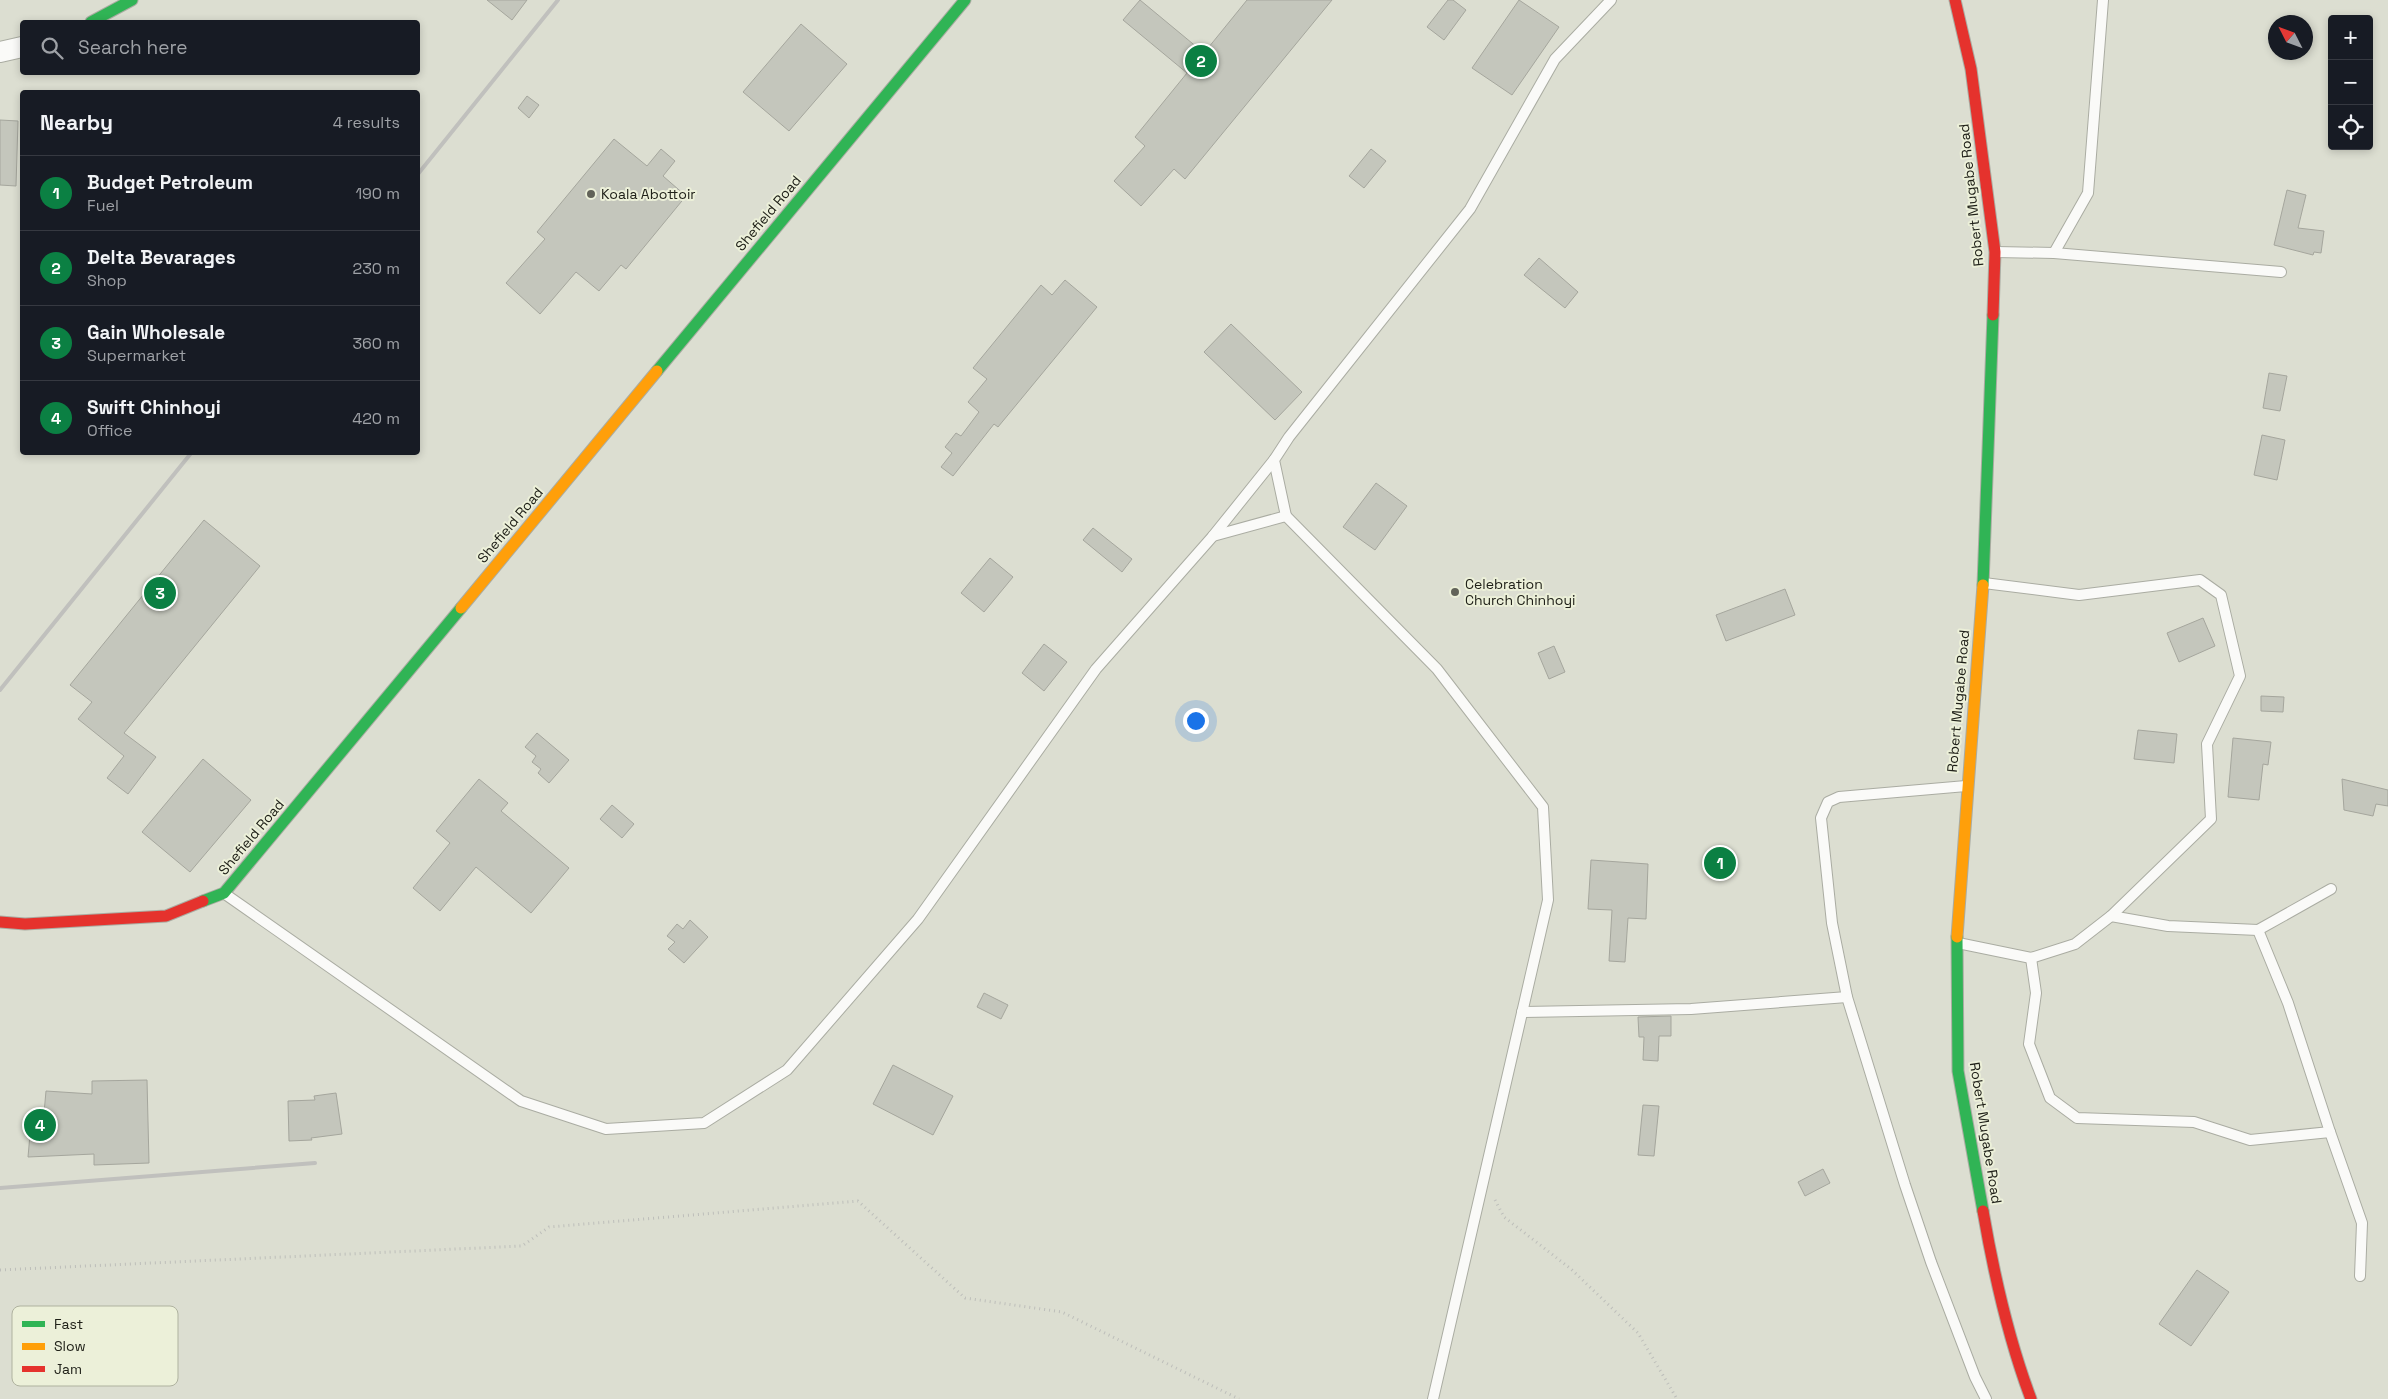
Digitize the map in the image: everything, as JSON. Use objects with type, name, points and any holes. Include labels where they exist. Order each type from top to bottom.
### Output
[{"type":"street","points":[[95,20],[132,0]]},
{"type":"street","name":"Shefield Road","points":[[0,922],[24,924],[166,916],[224,893],[965,0]]},
{"type":"street","name":"Robert Mugabe Road","points":[[1955,0],[1971,69],[1994,252],[1983,583],[1957,942],[1958,1071],[1993,1267],[2017,1362],[2032,1399]]},
{"type":"street","points":[[0,52],[20,47]]},
{"type":"lane","points":[[224,893],[521,1101],[606,1129],[704,1123],[787,1070],[918,919],[1096,669],[1213,536],[1470,209],[1555,59],[1611,0]]},
{"type":"lane","points":[[2054,253],[2088,193],[2103,0]]},
{"type":"lane","points":[[1994,252],[2054,253],[2281,272]]},
{"type":"lane","points":[[1274,460],[1286,516],[1437,668],[1544,807],[1548,900],[1433,1399]]},
{"type":"lane","points":[[1213,536],[1286,516]]},
{"type":"lane","points":[[1957,942],[2031,958],[2075,944],[2111,916],[2211,819],[2207,744],[2240,676],[2221,595],[2200,580],[2079,596],[1983,583]]},
{"type":"lane","points":[[1967,786],[1839,797],[1828,802],[1821,818],[1832,922],[1847,997],[1905,1185],[1931,1262],[1975,1377],[1986,1399]]},
{"type":"lane","points":[[2111,916],[2168,926],[2258,930],[2331,889]]},
{"type":"lane","points":[[2258,930],[2288,1003],[2362,1223],[2360,1276]]},
{"type":"lane","points":[[2031,958],[2036,993],[2029,1044],[2050,1098],[2077,1118],[2194,1122],[2250,1140],[2330,1132]]},
{"type":"lane","points":[[1522,1012],[1691,1009],[1847,997]]},
{"type":"path","points":[[1484,1180],[1504,1217],[1571,1269],[1638,1333],[1677,1399]]},
{"type":"path","points":[[0,1270],[522,1246],[549,1227],[858,1200],[965,1298],[1062,1312],[1239,1399]]},
{"type":"building","points":[[487,0],[527,0],[512,20]]},
{"type":"building","points":[[1140,0],[1204,53],[1247,0],[1332,0],[1185,179],[1174,169],[1141,206],[1114,181],[1145,146],[1135,137],[1187,73],[1123,20]]},
{"type":"building","points":[[1448,0],[1453,0],[1466,10],[1444,40],[1427,27]]},
{"type":"building","points":[[1519,0],[1559,27],[1512,95],[1472,68]]},
{"type":"building","points":[[801,24],[847,64],[789,131],[743,92]]},
{"type":"building","points":[[527,96],[539,105],[529,118],[518,108]]},
{"type":"building","points":[[0,120],[18,121],[16,186],[0,185]]},
{"type":"building","points":[[614,139],[647,166],[661,149],[675,161],[663,176],[686,196],[626,269],[621,265],[599,291],[576,272],[540,314],[506,283],[545,239],[537,232]]},
{"type":"building","points":[[1371,149],[1386,161],[1364,188],[1349,176]]},
{"type":"building","points":[[2287,190],[2306,195],[2298,228],[2324,231],[2321,253],[2314,252],[2313,255],[2274,245]]},
{"type":"building","points":[[1539,258],[1578,292],[1565,308],[1524,275]]},
{"type":"building","points":[[1065,280],[1097,307],[998,427],[994,424],[953,476],[941,467],[952,453],[945,447],[956,433],[961,436],[979,412],[968,402],[987,379],[973,368],[1041,285],[1052,295]]},
{"type":"building","points":[[1231,324],[1302,392],[1275,420],[1204,352]]},
{"type":"building","points":[[2269,373],[2287,376],[2280,411],[2263,408]]},
{"type":"building","points":[[2262,435],[2285,440],[2277,480],[2254,475]]},
{"type":"building","points":[[1376,483],[1407,506],[1375,550],[1343,527]]},
{"type":"building","points":[[204,520],[260,566],[124,733],[156,757],[128,794],[107,778],[124,756],[78,719],[92,702],[70,685]]},
{"type":"building","points":[[1093,528],[1132,559],[1122,572],[1083,540]]},
{"type":"building","points":[[990,558],[1013,577],[984,612],[961,593]]},
{"type":"building","points":[[1785,589],[1795,615],[1726,641],[1716,615]]},
{"type":"building","points":[[2203,618],[2215,646],[2179,662],[2167,633]]},
{"type":"building","points":[[1044,644],[1067,662],[1044,691],[1022,673]]},
{"type":"building","points":[[1554,646],[1565,672],[1549,679],[1538,653]]},
{"type":"building","points":[[2261,696],[2284,697],[2283,712],[2261,711]]},
{"type":"building","points":[[2138,730],[2177,734],[2174,763],[2134,759]]},
{"type":"building","points":[[537,733],[569,760],[549,783],[538,773],[541,769],[532,762],[536,756],[525,747]]},
{"type":"building","points":[[2233,738],[2271,742],[2268,765],[2263,764],[2259,800],[2228,797]]},
{"type":"building","points":[[203,759],[251,800],[190,872],[142,832]]},
{"type":"building","points":[[479,779],[508,803],[501,811],[569,868],[531,913],[476,867],[440,911],[413,888],[450,843],[436,831]]},
{"type":"building","points":[[2342,779],[2388,790],[2388,806],[2376,804],[2373,816],[2344,810]]},
{"type":"building","points":[[612,805],[634,824],[622,838],[600,819]]},
{"type":"building","points":[[1591,860],[1648,864],[1646,919],[1628,918],[1625,962],[1609,961],[1612,910],[1588,909]]},
{"type":"building","points":[[690,920],[708,937],[684,963],[668,949],[675,942],[667,936],[677,924],[683,929]]},
{"type":"building","points":[[984,993],[1008,1005],[1001,1019],[977,1007]]},
{"type":"building","points":[[1671,1016],[1671,1036],[1659,1036],[1658,1061],[1643,1060],[1644,1037],[1639,1037],[1638,1017]]},
{"type":"building","points":[[893,1065],[953,1096],[933,1135],[873,1104]]},
{"type":"building","points":[[147,1080],[149,1163],[94,1165],[94,1154],[28,1157],[32,1112],[44,1113],[46,1091],[92,1094],[92,1081]]},
{"type":"building","points":[[336,1093],[342,1134],[311,1138],[312,1140],[289,1141],[288,1101],[315,1100],[314,1096]]},
{"type":"building","points":[[1643,1105],[1659,1106],[1654,1156],[1638,1155]]},
{"type":"building","points":[[1823,1169],[1830,1183],[1805,1196],[1798,1182]]},
{"type":"building","points":[[2197,1270],[2229,1292],[2191,1346],[2159,1324]]},
{"type":"railway","points":[[420,172],[558,0]]},
{"type":"railway","points":[[0,690],[190,455]]},
{"type":"railway","points":[[0,1188],[315,1163]]},
{"type":"traffic: fast","points":[[95,20],[132,0]]},
{"type":"traffic: fast","points":[[657,371],[965,0]]},
{"type":"traffic: fast","points":[[1983,585],[1993,315]]},
{"type":"traffic: fast","points":[[203,901],[224,893],[461,608]]},
{"type":"traffic: fast","points":[[1957,937],[1958,1071],[1983,1211]]},
{"type":"traffic: slow","points":[[461,608],[657,371]]},
{"type":"traffic: slow","points":[[1957,937],[1983,585]]},
{"type":"traffic: jam","points":[[1955,0],[1971,69],[1995,252],[1993,315]]},
{"type":"traffic: jam","points":[[0,922],[25,924],[166,916],[203,901]]},
{"type":"traffic: jam","points":[[1983,1211],[2002,1306],[2015,1353],[2031,1399]]},
{"type":"place","name":"Delta Bevarages","points":[[1201,61]]},
{"type":"place","name":"Koala Abottoir","points":[[591,194]]},
{"type":"place","name":"Celebration Church Chinhoyi","points":[[1455,592]]},
{"type":"place","name":"Gain Wholesale","points":[[160,593]]},
{"type":"place","name":"Budget Petroleum","points":[[1720,863]]},
{"type":"place","name":"Swift Chinhoyi","points":[[40,1125]]}]
